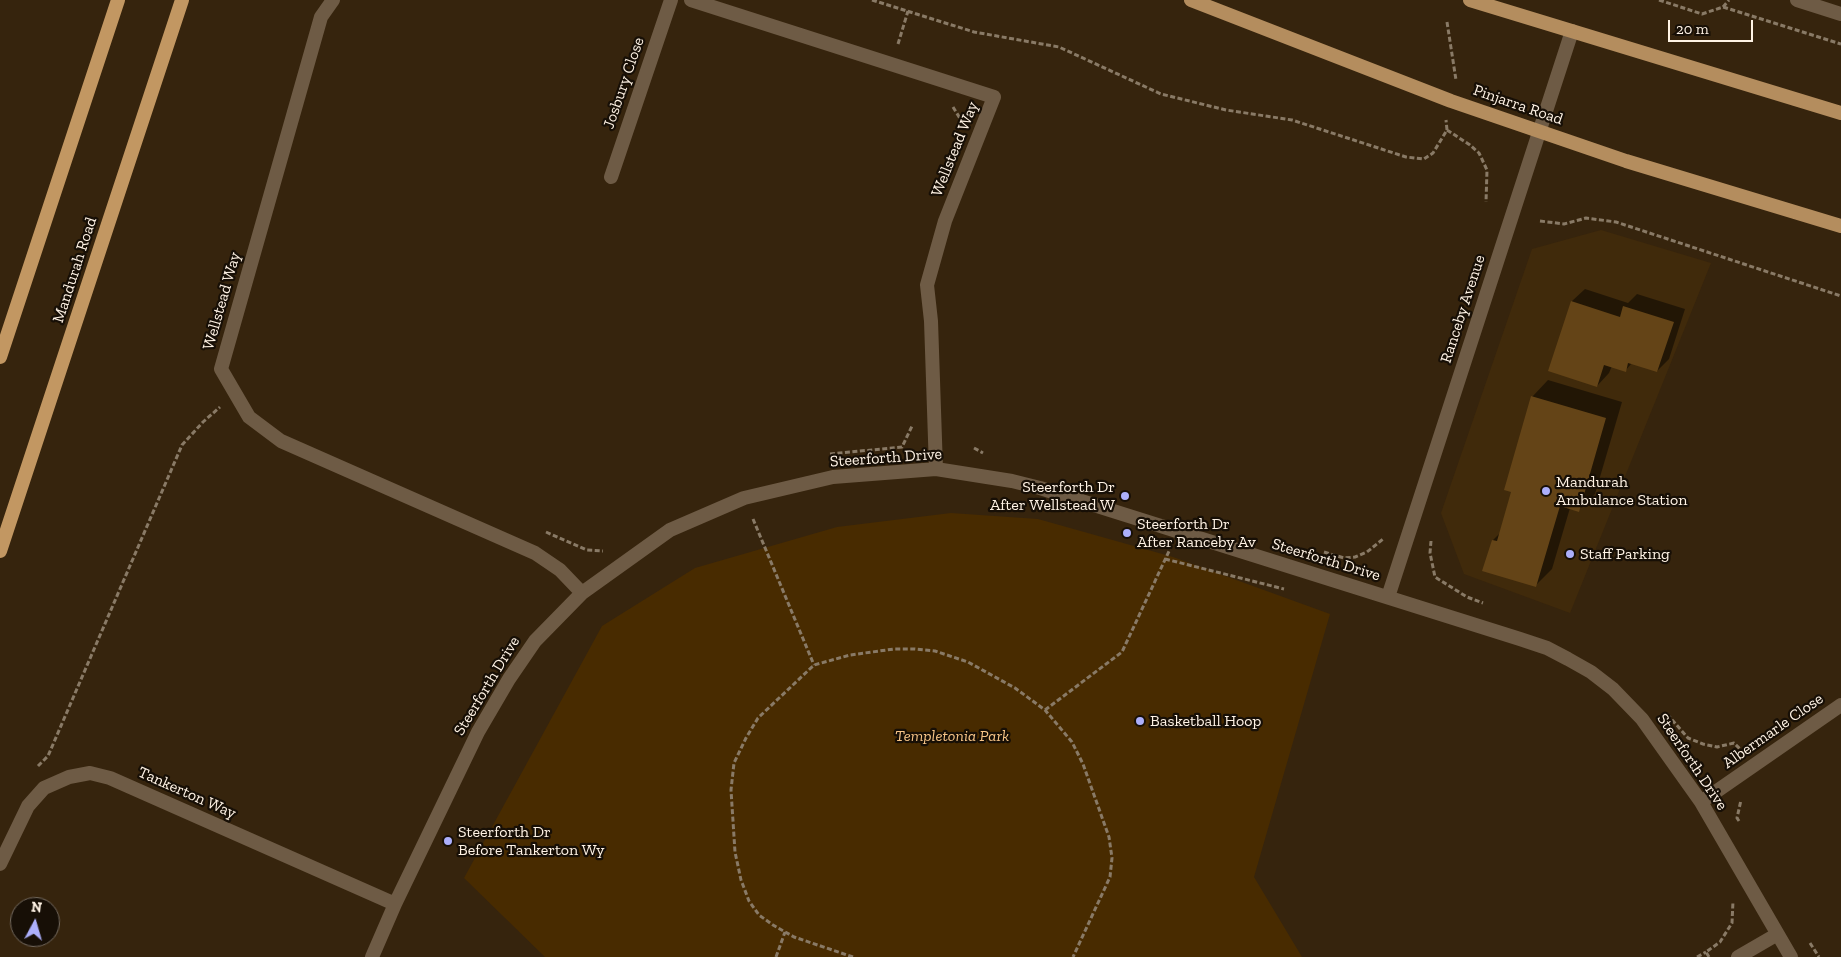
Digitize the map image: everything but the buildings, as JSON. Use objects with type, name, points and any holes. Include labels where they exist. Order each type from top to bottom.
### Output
[{"type":"highway","points":[[0,357],[118,0]]},
{"type":"highway","name":"Mandurah Road","points":[[0,551],[182,0]]},
{"type":"main road","name":"Pinjarra Road","points":[[1191,0],[1451,100],[1539,131],[1626,161],[1841,226]]},
{"type":"main road","points":[[1470,0],[1841,113]]},
{"type":"street","name":"Wellstead Way","points":[[332,0],[321,17],[221,369],[249,417],[281,441],[535,553],[560,570],[582,593]]},
{"type":"street","name":"Josbury Close","points":[[611,177],[671,0]]},
{"type":"street","name":"Wellstead Way","points":[[691,0],[994,97],[945,221],[928,285],[936,469]]},
{"type":"street","points":[[1797,0],[1841,14]]},
{"type":"street","name":"Ranceby Avenue","points":[[1388,597],[1572,31]]},
{"type":"street","name":"Steerforth Drive","points":[[372,957],[395,904],[478,732],[509,679],[535,641],[582,593],[670,530],[744,498],[832,478],[936,469],[979,475],[1030,486],[1178,531],[1547,648],[1591,672],[1613,689],[1642,719],[1701,802],[1776,935],[1791,957]]},
{"type":"street","name":"Albermarle Close","points":[[1701,802],[1841,705]]},
{"type":"street","name":"Tankerton Way","points":[[0,864],[28,806],[44,788],[70,777],[90,773],[110,778],[395,904]]},
{"type":"street","points":[[1738,957],[1776,935]]},
{"type":"path","points":[[872,0],[974,32],[1058,47],[1161,94],[1226,110],[1292,120],[1406,157],[1424,159],[1433,154],[1446,130],[1445,125],[1456,78],[1447,22]]},
{"type":"path","points":[[1659,0],[1702,14],[1723,7],[1729,0]]},
{"type":"path","points":[[1723,7],[1841,44]]},
{"type":"path","points":[[1446,130],[1470,144],[1478,153],[1487,170],[1486,202]]},
{"type":"path","points":[[1540,221],[1564,224],[1586,218],[1616,222],[1841,296]]},
{"type":"path","points":[[34,770],[48,756],[182,444],[203,422],[235,394]]},
{"type":"path","points":[[753,519],[814,665]]},
{"type":"path","points":[[1045,710],[1122,652],[1178,531]]},
{"type":"path","points":[[1166,559],[1291,592]]},
{"type":"path","points":[[853,957],[794,937],[759,914],[749,901],[741,880],[735,852],[732,824],[734,763],[758,718],[814,665],[850,655],[894,649],[935,651],[968,662],[989,672],[1045,710],[1072,742],[1083,764],[1109,837],[1112,858],[1110,877],[1073,957]]},
{"type":"path","points":[[1697,957],[1720,942],[1732,923],[1733,897]]},
{"type":"path","points":[[776,957],[786,932]]},
{"type":"path","points":[[1706,952],[1709,957]]},
{"type":"shaded area","points":[[1601,230],[1711,263],[1570,613],[1464,574],[1441,513],[1532,249]]},
{"type":"green space","name":"Templetonia Park","points":[[951,513],[1038,519],[1173,557],[1330,614],[1254,877],[1302,957],[545,957],[464,878],[602,626],[695,568],[837,527]]},
{"type":"place","name":"Mandurah Ambulance Station","points":[[1546,491]]},
{"type":"place","name":"Steerforth Dr After Wellstead W","points":[[1125,496]]},
{"type":"place","name":"Steerforth Dr After Ranceby Av","points":[[1127,533]]},
{"type":"place","name":"Staff Parking","points":[[1570,554]]},
{"type":"place","name":"Basketball Hoop","points":[[1140,721]]},
{"type":"place","name":"Steerforth Dr Before Tankerton Wy","points":[[448,841]]}]
